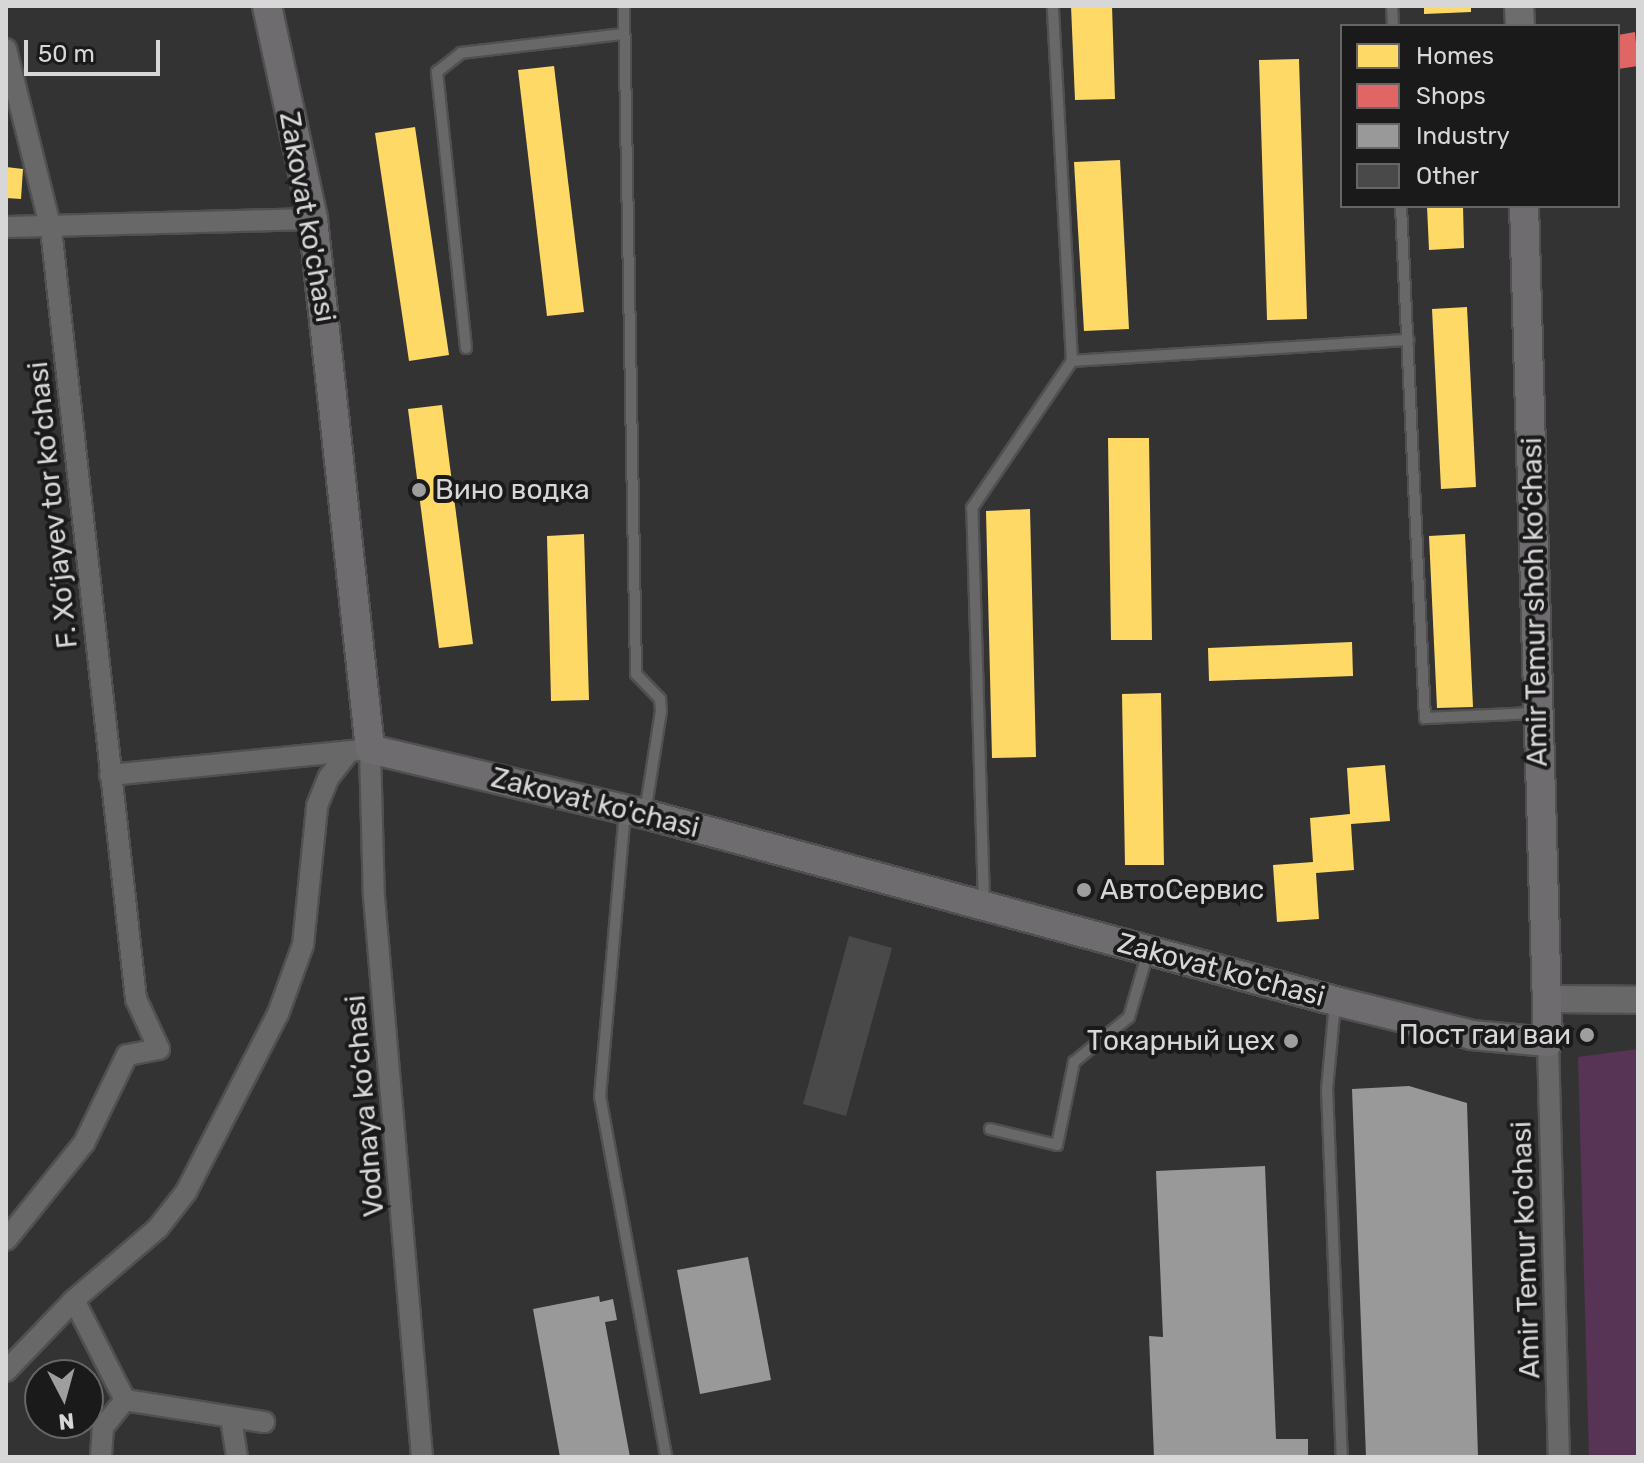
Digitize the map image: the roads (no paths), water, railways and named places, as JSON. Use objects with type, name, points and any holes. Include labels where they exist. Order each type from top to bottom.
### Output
[{"type":"main road","name":"Zakovat ko'chasi","points":[[267,6],[313,219],[359,751],[635,812],[1335,1001],[1472,1035],[1548,1042]]},
{"type":"main road","name":"Amir Temur shoh ko‘chasi","points":[[1524,208],[1548,1042]]},
{"type":"street","name":"F. Xo‘jayev tor ko‘chasi","points":[[6,49],[51,229],[136,999],[159,1049],[127,1055],[84,1143],[6,1240]]},
{"type":"street","points":[[6,227],[51,229],[313,219]]},
{"type":"street","points":[[110,775],[359,751]]},
{"type":"street","points":[[6,1371],[74,1300],[158,1228],[186,1192],[244,1086],[303,945],[317,806],[329,777],[359,751]]},
{"type":"street","name":"Vodnaya ko‘chasi","points":[[359,751],[422,1457]]},
{"type":"street","points":[[1547,999],[1638,1000]]},
{"type":"street","name":"Amir Temur ko'chasi","points":[[1548,1042],[1559,1457]]},
{"type":"street","points":[[74,1300],[125,1400]]},
{"type":"street","points":[[125,1400],[264,1422]]},
{"type":"street","points":[[101,1457],[103,1427],[125,1400]]},
{"type":"street","points":[[231,1419],[237,1457]]},
{"type":"lane","points":[[624,6],[636,674],[660,699],[661,711],[635,812],[600,1096],[666,1457]]},
{"type":"lane","points":[[984,905],[972,508],[1072,361],[1053,6]]},
{"type":"lane","points":[[466,348],[437,72],[461,53],[623,34]]},
{"type":"lane","points":[[1401,208],[1425,718],[1537,713]]},
{"type":"lane","points":[[1072,361],[1408,340]]},
{"type":"lane","points":[[990,1129],[1057,1145],[1074,1062],[1129,1017],[1148,950]]},
{"type":"lane","points":[[1335,1001],[1327,1089],[1342,1455]]},
{"type":"place","name":"Вино водка","points":[[419,490]]},
{"type":"place","name":"АвтоСервис","points":[[1084,890]]},
{"type":"place","name":"Пост гаи ваи","points":[[1587,1035]]},
{"type":"place","name":"Токарный цех","points":[[1291,1041]]}]
